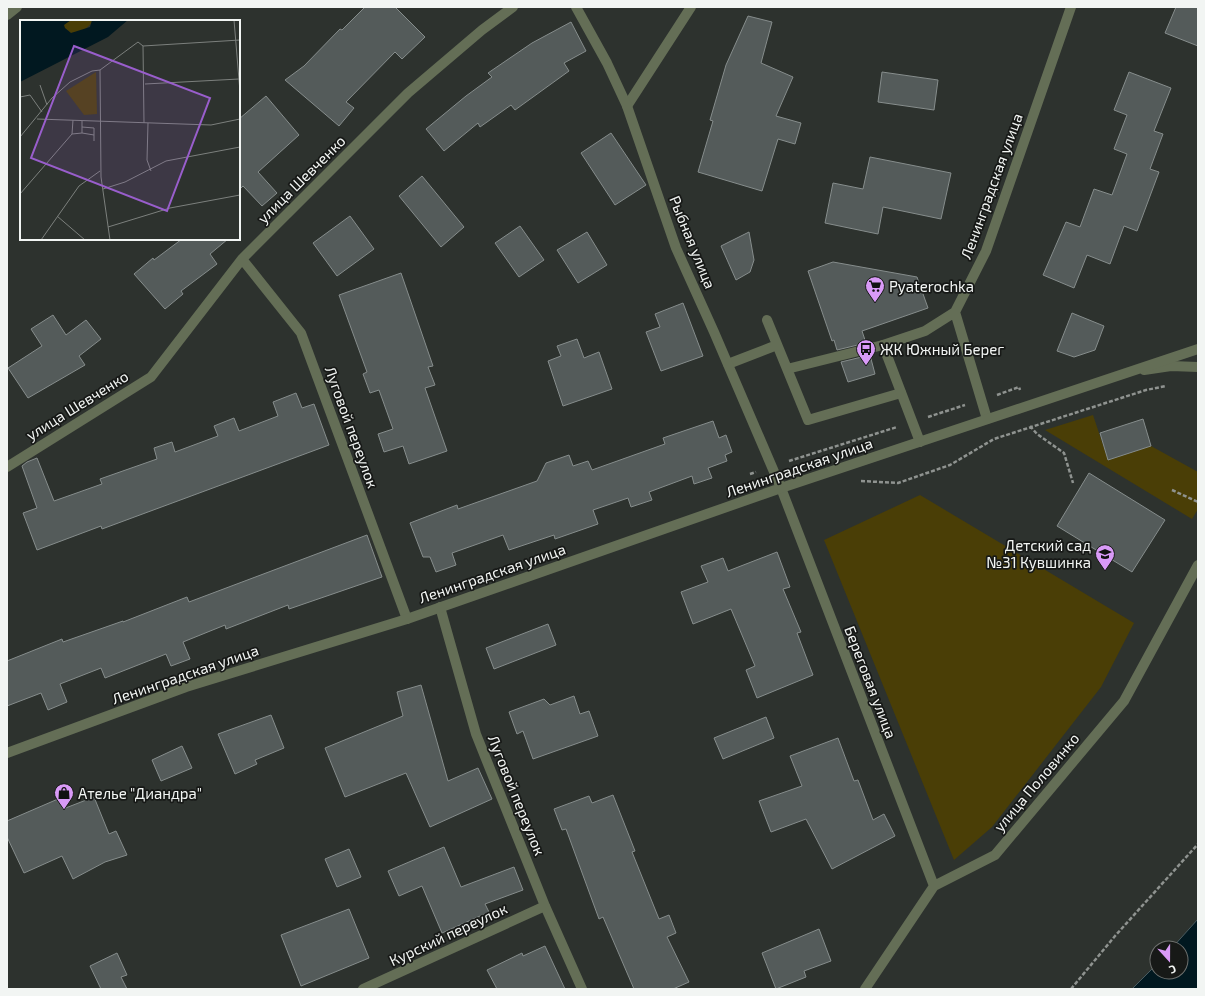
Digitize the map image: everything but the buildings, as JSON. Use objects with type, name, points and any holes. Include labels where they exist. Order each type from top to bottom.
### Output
[{"type":"street","points":[[7,15],[17,7]]},
{"type":"street","name":"улица Шевченко","points":[[7,467],[150,376],[242,259],[408,93],[482,30],[513,7]]},
{"type":"street","name":"Рыбная улица","points":[[576,7],[607,62],[627,106],[676,248],[781,488]]},
{"type":"street","points":[[627,106],[691,7]]},
{"type":"street","name":"Ленинградская улица","points":[[955,312],[986,251],[1071,7]]},
{"type":"street","name":"Луговой переулок","points":[[242,259],[301,333],[406,619]]},
{"type":"street","points":[[787,369],[883,345],[925,330],[955,312],[987,419]]},
{"type":"street","points":[[766,320],[808,420],[901,393]]},
{"type":"street","points":[[728,364],[777,345]]},
{"type":"street","points":[[883,345],[920,442]]},
{"type":"street","name":"Ленинградская улица","points":[[7,753],[186,688],[406,619],[781,488],[1198,349]]},
{"type":"street","points":[[1122,374],[1170,366],[1198,367]]},
{"type":"street","name":"Береговая улица","points":[[781,488],[934,886]]},
{"type":"street","name":"улица Половинко","points":[[865,989],[934,886],[995,855],[1119,707],[1198,565]]},
{"type":"street","name":"Луговой переулок","points":[[440,607],[476,734],[545,906],[582,989]]},
{"type":"street","name":"Курский переулок","points":[[363,989],[545,906]]},
{"type":"path","points":[[855,481],[898,483],[950,465],[994,439],[1146,390],[1169,386]]},
{"type":"path","points":[[1172,490],[1198,502]]},
{"type":"path","points":[[1071,989],[1115,936],[1198,844]]},
{"type":"shaded area","points":[[1093,415],[1108,460],[1151,446],[1198,472],[1198,509],[1192,519],[1045,430]]},
{"type":"shaded area","points":[[920,495],[1134,623],[1101,687],[992,827],[954,860],[824,540]]},
{"type":"water","points":[[1198,919],[1198,989],[1132,989],[1149,972],[1149,980],[1189,980],[1189,940],[1179,940]]},
{"type":"place","name":"Pyaterochka","points":[[875,303]]},
{"type":"place","name":"ЖК Южный Берег","points":[[866,366]]},
{"type":"place","name":"Детский сад №31 Кувшинка","points":[[1105,571]]},
{"type":"place","name":"Ателье \"Диандра\"","points":[[64,810]]}]
